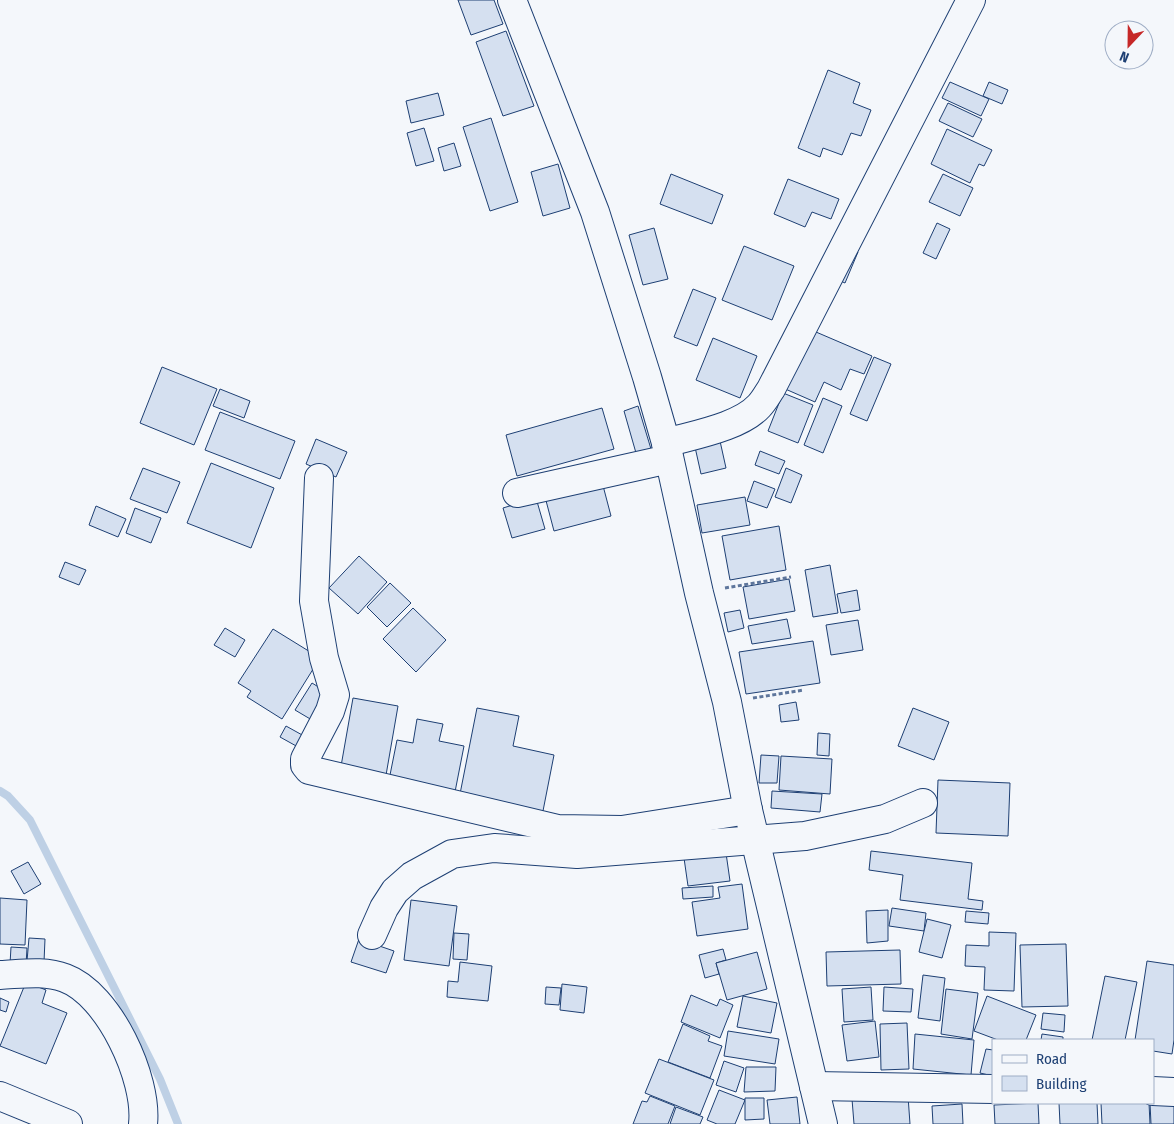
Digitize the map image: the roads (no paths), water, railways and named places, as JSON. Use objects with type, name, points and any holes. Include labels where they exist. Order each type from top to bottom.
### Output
[{"type":"street","points":[[512,0],[596,212],[642,358],[667,451],[726,702],[748,810],[823,1124]]},
{"type":"street","points":[[517,494],[667,451],[747,416],[760,405],[770,390],[970,0]]},
{"type":"street","points":[[319,478],[314,601],[324,658],[335,695],[334,703],[305,759],[305,765],[309,770],[558,829],[622,830],[748,810]]},
{"type":"street","points":[[372,935],[384,908],[395,890],[412,876],[452,854],[494,848],[577,854],[756,838],[805,836],[856,827],[885,819],[923,804]]},
{"type":"street","points":[[0,975],[42,973],[66,978],[81,988],[99,1005],[122,1040],[136,1070],[144,1113],[143,1124]]},
{"type":"street","points":[[814,1086],[992,1089]]},
{"type":"street","points":[[1154,1091],[1174,1092]]},
{"type":"street","points":[[0,1096],[68,1124]]},
{"type":"waterway","points":[[0,791],[8,796],[30,820],[160,1079],[178,1124]]}]
